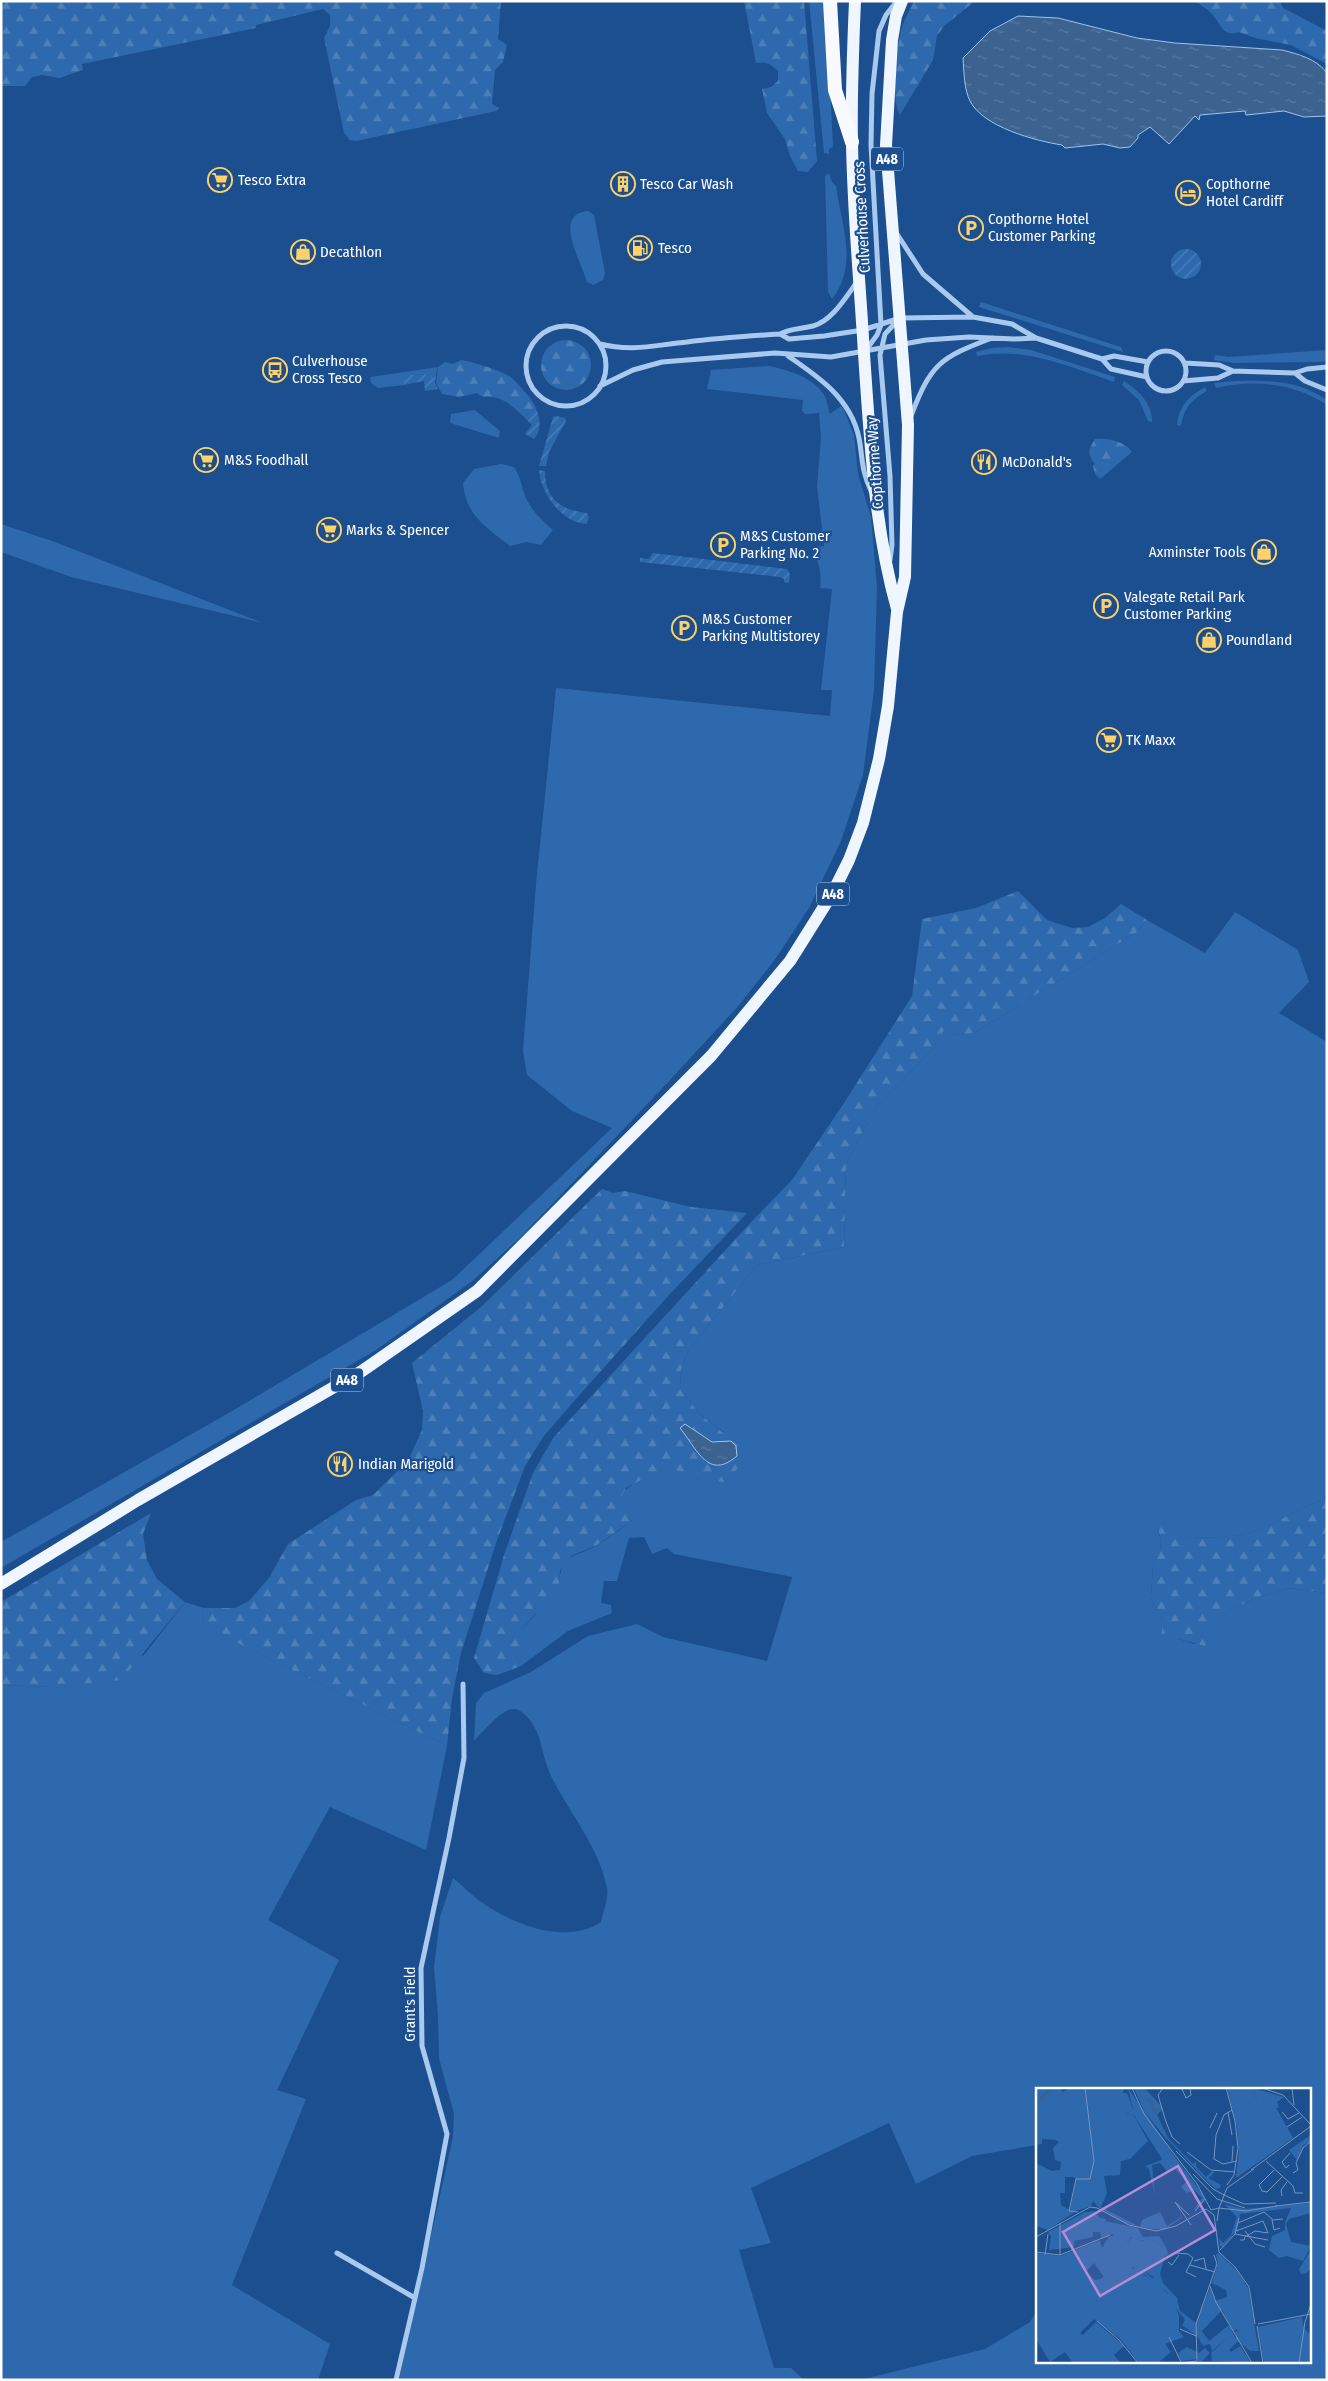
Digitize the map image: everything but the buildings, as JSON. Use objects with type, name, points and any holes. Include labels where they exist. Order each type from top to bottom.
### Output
[{"type":"highway","points":[[830,1],[835,90],[852,142]]},
{"type":"main road","name":"A48","points":[[854,1],[852,142],[858,280],[879,508],[887,575],[897,612]]},
{"type":"main road","name":"A48","points":[[1,1584],[130,1505],[362,1371],[477,1292],[711,1056],[790,961],[828,902],[849,860],[862,823],[879,759],[888,706],[897,612],[905,577],[908,425],[886,145],[887,92],[892,40],[896,16],[902,1]]},
{"type":"street","name":"Culverhouse Cross","points":[[881,325],[871,146],[872,94],[879,31],[886,15],[897,1]]},
{"type":"street","points":[[891,222],[906,251],[923,274],[973,317]]},
{"type":"street","name":"Culverhouse Cross","points":[[858,280],[830,316],[815,326],[789,329],[780,334],[630,349],[600,344],[587,331],[574,326],[560,326],[547,330],[536,338],[528,350],[525,364],[527,377],[532,388],[541,398],[552,404],[565,407],[578,405],[589,399],[600,386],[633,370],[653,364],[776,354],[818,358],[864,352]]},
{"type":"street","points":[[880,348],[885,334],[900,318],[973,317],[1012,324],[1036,338],[1102,359],[1111,368],[1147,378]]},
{"type":"street","name":"Culverhouse Cross","points":[[780,334],[789,339],[863,330],[900,318]]},
{"type":"street","points":[[864,352],[872,344],[881,325]]},
{"type":"street","points":[[864,352],[903,343],[969,337],[1036,338]]},
{"type":"street","points":[[908,425],[922,386],[934,369],[965,348],[994,337]]},
{"type":"street","points":[[600,344],[604,352],[606,366],[605,378],[600,386]]},
{"type":"street","name":"Copthorne Way","points":[[880,348],[891,486],[892,545],[887,575]]},
{"type":"street","points":[[1165,350],[1180,355],[1185,363],[1187,372],[1183,381],[1175,389],[1167,391],[1154,388],[1147,378],[1148,362],[1152,356],[1165,350]]},
{"type":"street","points":[[785,355],[834,390],[848,410],[859,439],[862,472],[879,508]]},
{"type":"street","points":[[1102,359],[1114,356],[1148,362]]},
{"type":"street","points":[[1185,363],[1219,365],[1233,371],[1295,373],[1307,369],[1327,367]]},
{"type":"street","points":[[1183,381],[1218,378],[1233,371]]},
{"type":"street","points":[[1295,373],[1304,381],[1327,390]]},
{"type":"street","name":"Grant's Field","points":[[396,2380],[416,2298],[447,2134],[422,2046],[421,1968],[464,1758],[463,1684]]},
{"type":"street","points":[[337,2254],[416,2298]]},
{"type":"green space","points":[[1,1],[501,1],[498,39],[507,45],[503,62],[495,70],[492,104],[499,108],[496,111],[356,141],[350,140],[344,133],[324,38],[330,26],[330,15],[323,9],[256,25],[256,28],[82,64],[83,70],[59,78],[42,75],[32,77],[25,86],[1,86]]},
{"type":"green space","points":[[744,1],[804,1],[817,161],[808,172],[798,171],[790,156],[785,139],[767,113],[762,89],[771,87],[778,81],[778,71],[763,62],[756,63]]},
{"type":"green space","points":[[809,1],[826,1],[833,147],[829,149],[829,154],[824,153]]},
{"type":"green space","points":[[914,1],[975,1],[944,26],[937,36],[933,60],[900,115],[895,98],[898,49],[902,26]]},
{"type":"green space","points":[[1195,1],[1280,1],[1283,8],[1327,31],[1327,64],[1291,45],[1255,38],[1239,32],[1226,32],[1210,12]]},
{"type":"green space","points":[[829,173],[832,182],[836,186],[846,244],[845,272],[840,286],[832,299],[828,292],[825,176]]},
{"type":"green space","points":[[588,211],[594,215],[605,273],[603,280],[593,285],[587,282],[575,251],[570,229],[572,220],[577,214]]},
{"type":"green space","points":[[1186,249],[1192,250],[1200,258],[1200,270],[1192,278],[1186,279],[1180,278],[1172,270],[1171,264],[1172,258],[1180,250]]},
{"type":"green space","points":[[981,302],[1121,347],[1123,352],[979,307]]},
{"type":"green space","points":[[566,340],[584,347],[591,365],[584,383],[566,390],[548,383],[541,365],[548,347]]},
{"type":"green space","points":[[1008,347],[1031,350],[1115,377],[1114,382],[1064,365],[1029,356],[995,354],[977,356],[976,352]]},
{"type":"green space","points":[[1327,350],[1327,361],[1318,362],[1234,363],[1214,360],[1215,355],[1228,357]]},
{"type":"green space","points":[[461,360],[488,367],[512,378],[526,393],[536,408],[524,417],[501,399],[483,397],[477,393],[459,397],[442,394],[436,383],[438,367],[445,362],[453,364]]},
{"type":"green space","points":[[769,366],[791,372],[817,386],[824,394],[830,414],[841,406],[843,408],[854,435],[858,474],[871,517],[877,587],[874,690],[863,775],[841,841],[809,908],[776,958],[740,1004],[520,1238],[471,1282],[376,1350],[1,1568],[1,1542],[227,1414],[452,1280],[612,1128],[572,1111],[527,1075],[523,1051],[536,884],[556,688],[830,716],[832,690],[821,690],[832,589],[820,588],[821,577],[819,567],[811,548],[824,546],[817,486],[821,437],[819,413],[805,414],[802,411],[803,400],[707,389],[711,370]]},
{"type":"green space","points":[[438,367],[436,374],[404,375],[404,385],[378,388],[371,383],[370,377]]},
{"type":"green space","points":[[436,374],[435,383],[438,389],[425,391],[424,381],[404,385],[404,375]]},
{"type":"green space","points":[[1124,381],[1144,398],[1152,415],[1152,422],[1148,421],[1139,400],[1122,385]]},
{"type":"green space","points":[[1272,381],[1294,385],[1316,393],[1327,400],[1327,405],[1301,392],[1273,385],[1244,384],[1216,388],[1214,383]]},
{"type":"green space","points":[[1205,387],[1207,391],[1189,405],[1181,426],[1177,425],[1180,412],[1186,402]]},
{"type":"green space","points":[[536,408],[540,424],[537,436],[534,439],[525,434],[532,425],[524,417]]},
{"type":"green space","points":[[475,410],[500,431],[499,438],[450,423],[451,414]]},
{"type":"green space","points":[[553,417],[565,418],[566,421],[549,452],[546,466],[539,466]]},
{"type":"green space","points":[[1095,439],[1115,441],[1125,445],[1132,452],[1100,479],[1095,474],[1093,466],[1095,464],[1090,455],[1090,449]]},
{"type":"green space","points":[[501,464],[514,467],[532,509],[553,530],[541,545],[527,542],[510,546],[479,520],[468,504],[463,483],[474,469]]},
{"type":"green space","points":[[539,470],[545,471],[551,496],[562,506],[587,513],[589,517],[587,524],[569,519],[554,506],[544,488]]},
{"type":"green space","points":[[1,524],[55,542],[263,623],[71,577],[1,552]]},
{"type":"green space","points":[[653,553],[787,569],[790,574],[789,583],[784,582],[784,579],[780,577],[640,562],[640,558],[649,559]]},
{"type":"green space","points":[[1018,891],[1047,920],[1072,928],[1088,927],[1105,918],[1121,904],[1147,920],[1137,932],[974,1033],[957,1035],[944,1030],[934,1048],[876,1107],[846,1165],[844,1247],[757,1265],[688,1351],[680,1373],[681,1390],[699,1413],[739,1446],[738,1468],[723,1482],[701,1480],[672,1468],[655,1473],[627,1487],[620,1499],[623,1512],[632,1521],[597,1545],[571,1556],[560,1570],[559,1589],[550,1610],[536,1613],[521,1630],[529,1641],[516,1655],[521,1666],[497,1675],[484,1673],[474,1658],[504,1555],[533,1473],[553,1438],[792,1180],[912,996],[922,919],[976,908]],"holes":[[[685,1424],[712,1442],[724,1442],[706,1463],[694,1445]]]},
{"type":"green space","points":[[1235,912],[1298,950],[1309,982],[1279,1013],[1327,1042],[1327,1497],[1252,1533],[1222,1537],[1191,1538],[1157,1527],[1161,1540],[1160,1551],[1153,1564],[1151,1599],[1162,1619],[1162,1639],[1179,1639],[1194,1644],[1228,1611],[1256,1598],[1289,1588],[1327,1593],[1327,2380],[860,2380],[985,2349],[1030,2322],[1036,2312],[1036,2364],[1310,2364],[1310,2088],[1036,2088],[1036,2145],[972,2156],[916,2184],[889,2123],[751,2188],[771,2243],[739,2250],[774,2368],[791,2368],[804,2380],[399,2380],[453,2137],[454,2114],[439,2058],[434,1967],[440,1917],[453,1878],[479,1900],[496,1911],[525,1925],[557,1932],[573,1932],[587,1929],[601,1922],[607,1896],[607,1888],[598,1859],[553,1780],[539,1737],[527,1716],[519,1710],[510,1709],[493,1721],[474,1741],[476,1703],[484,1693],[531,1672],[588,1636],[637,1624],[663,1637],[767,1661],[792,1577],[674,1554],[667,1548],[652,1554],[644,1537],[629,1538],[617,1581],[604,1581],[601,1603],[611,1605],[612,1613],[568,1631],[521,1666],[516,1655],[521,1630],[559,1589],[562,1568],[565,1562],[575,1555],[599,1544],[632,1521],[623,1513],[620,1506],[620,1499],[630,1486],[657,1471],[672,1468],[701,1480],[723,1432],[699,1413],[681,1390],[680,1373],[688,1351],[757,1265],[844,1247],[846,1165],[876,1107],[934,1048],[944,1029],[957,1035],[974,1033],[1137,932],[1147,920],[1205,953]]},
{"type":"green space","points":[[602,1189],[613,1193],[625,1191],[691,1207],[747,1213],[669,1295],[575,1400],[543,1437],[525,1466],[496,1543],[461,1653],[452,1698],[447,1746],[209,1629],[202,1621],[204,1608],[235,1608],[249,1601],[269,1578],[288,1544],[356,1500],[373,1495],[408,1461],[422,1430],[423,1411],[412,1363],[481,1307]]},
{"type":"green space","points":[[1327,1497],[1327,1593],[1289,1588],[1256,1598],[1228,1611],[1216,1624],[1205,1646],[1179,1639],[1162,1639],[1162,1619],[1151,1599],[1153,1564],[1160,1551],[1161,1540],[1157,1526],[1191,1538],[1222,1537],[1252,1533]]},
{"type":"green space","points":[[151,1513],[143,1534],[147,1560],[157,1579],[185,1602],[121,1680],[51,1687],[1,1685],[1,1602]]},
{"type":"green space","points":[[185,1602],[204,1608],[202,1621],[210,1629],[447,1746],[426,1850],[330,1807],[268,1920],[339,1960],[277,2090],[306,2099],[232,2285],[330,2344],[318,2380],[1,2380],[1,1685],[51,1687],[144,1655]]},
{"type":"water","points":[[1018,16],[1058,18],[1137,38],[1175,43],[1282,50],[1294,53],[1318,64],[1327,73],[1327,116],[1304,117],[1284,111],[1246,115],[1245,111],[1200,115],[1199,120],[1195,116],[1169,144],[1150,127],[1138,135],[1138,138],[1130,147],[1120,148],[1103,144],[1065,148],[1062,145],[1025,136],[998,125],[977,110],[970,101],[967,91],[963,58],[990,31]]},
{"type":"water","points":[[685,1424],[712,1442],[731,1441],[736,1446],[737,1456],[727,1463],[711,1464],[698,1453],[680,1428]]},
{"type":"place","name":"Tesco Extra","points":[[220,180]]},
{"type":"place","name":"Tesco Car Wash","points":[[623,184]]},
{"type":"place","name":"Copthorne Hotel Cardiff","points":[[1188,193]]},
{"type":"place","name":"Copthorne Hotel Customer Parking","points":[[971,228]]},
{"type":"place","name":"Tesco","points":[[640,248]]},
{"type":"place","name":"Decathlon","points":[[303,252]]},
{"type":"place","name":"Culverhouse Cross Tesco","points":[[275,370]]},
{"type":"place","name":"M&S Foodhall","points":[[206,460]]},
{"type":"place","name":"McDonald's","points":[[984,462]]},
{"type":"place","name":"Marks & Spencer","points":[[329,530]]},
{"type":"place","name":"M&S Customer Parking No. 2","points":[[723,545]]},
{"type":"place","name":"Axminster Tools","points":[[1264,552]]},
{"type":"place","name":"Valegate Retail Park Customer Parking","points":[[1106,606]]},
{"type":"place","name":"M&S Customer Parking Multistorey","points":[[684,628]]},
{"type":"place","name":"Poundland","points":[[1209,640]]},
{"type":"place","name":"TK Maxx","points":[[1109,740]]},
{"type":"place","name":"Indian Marigold","points":[[340,1464]]}]
